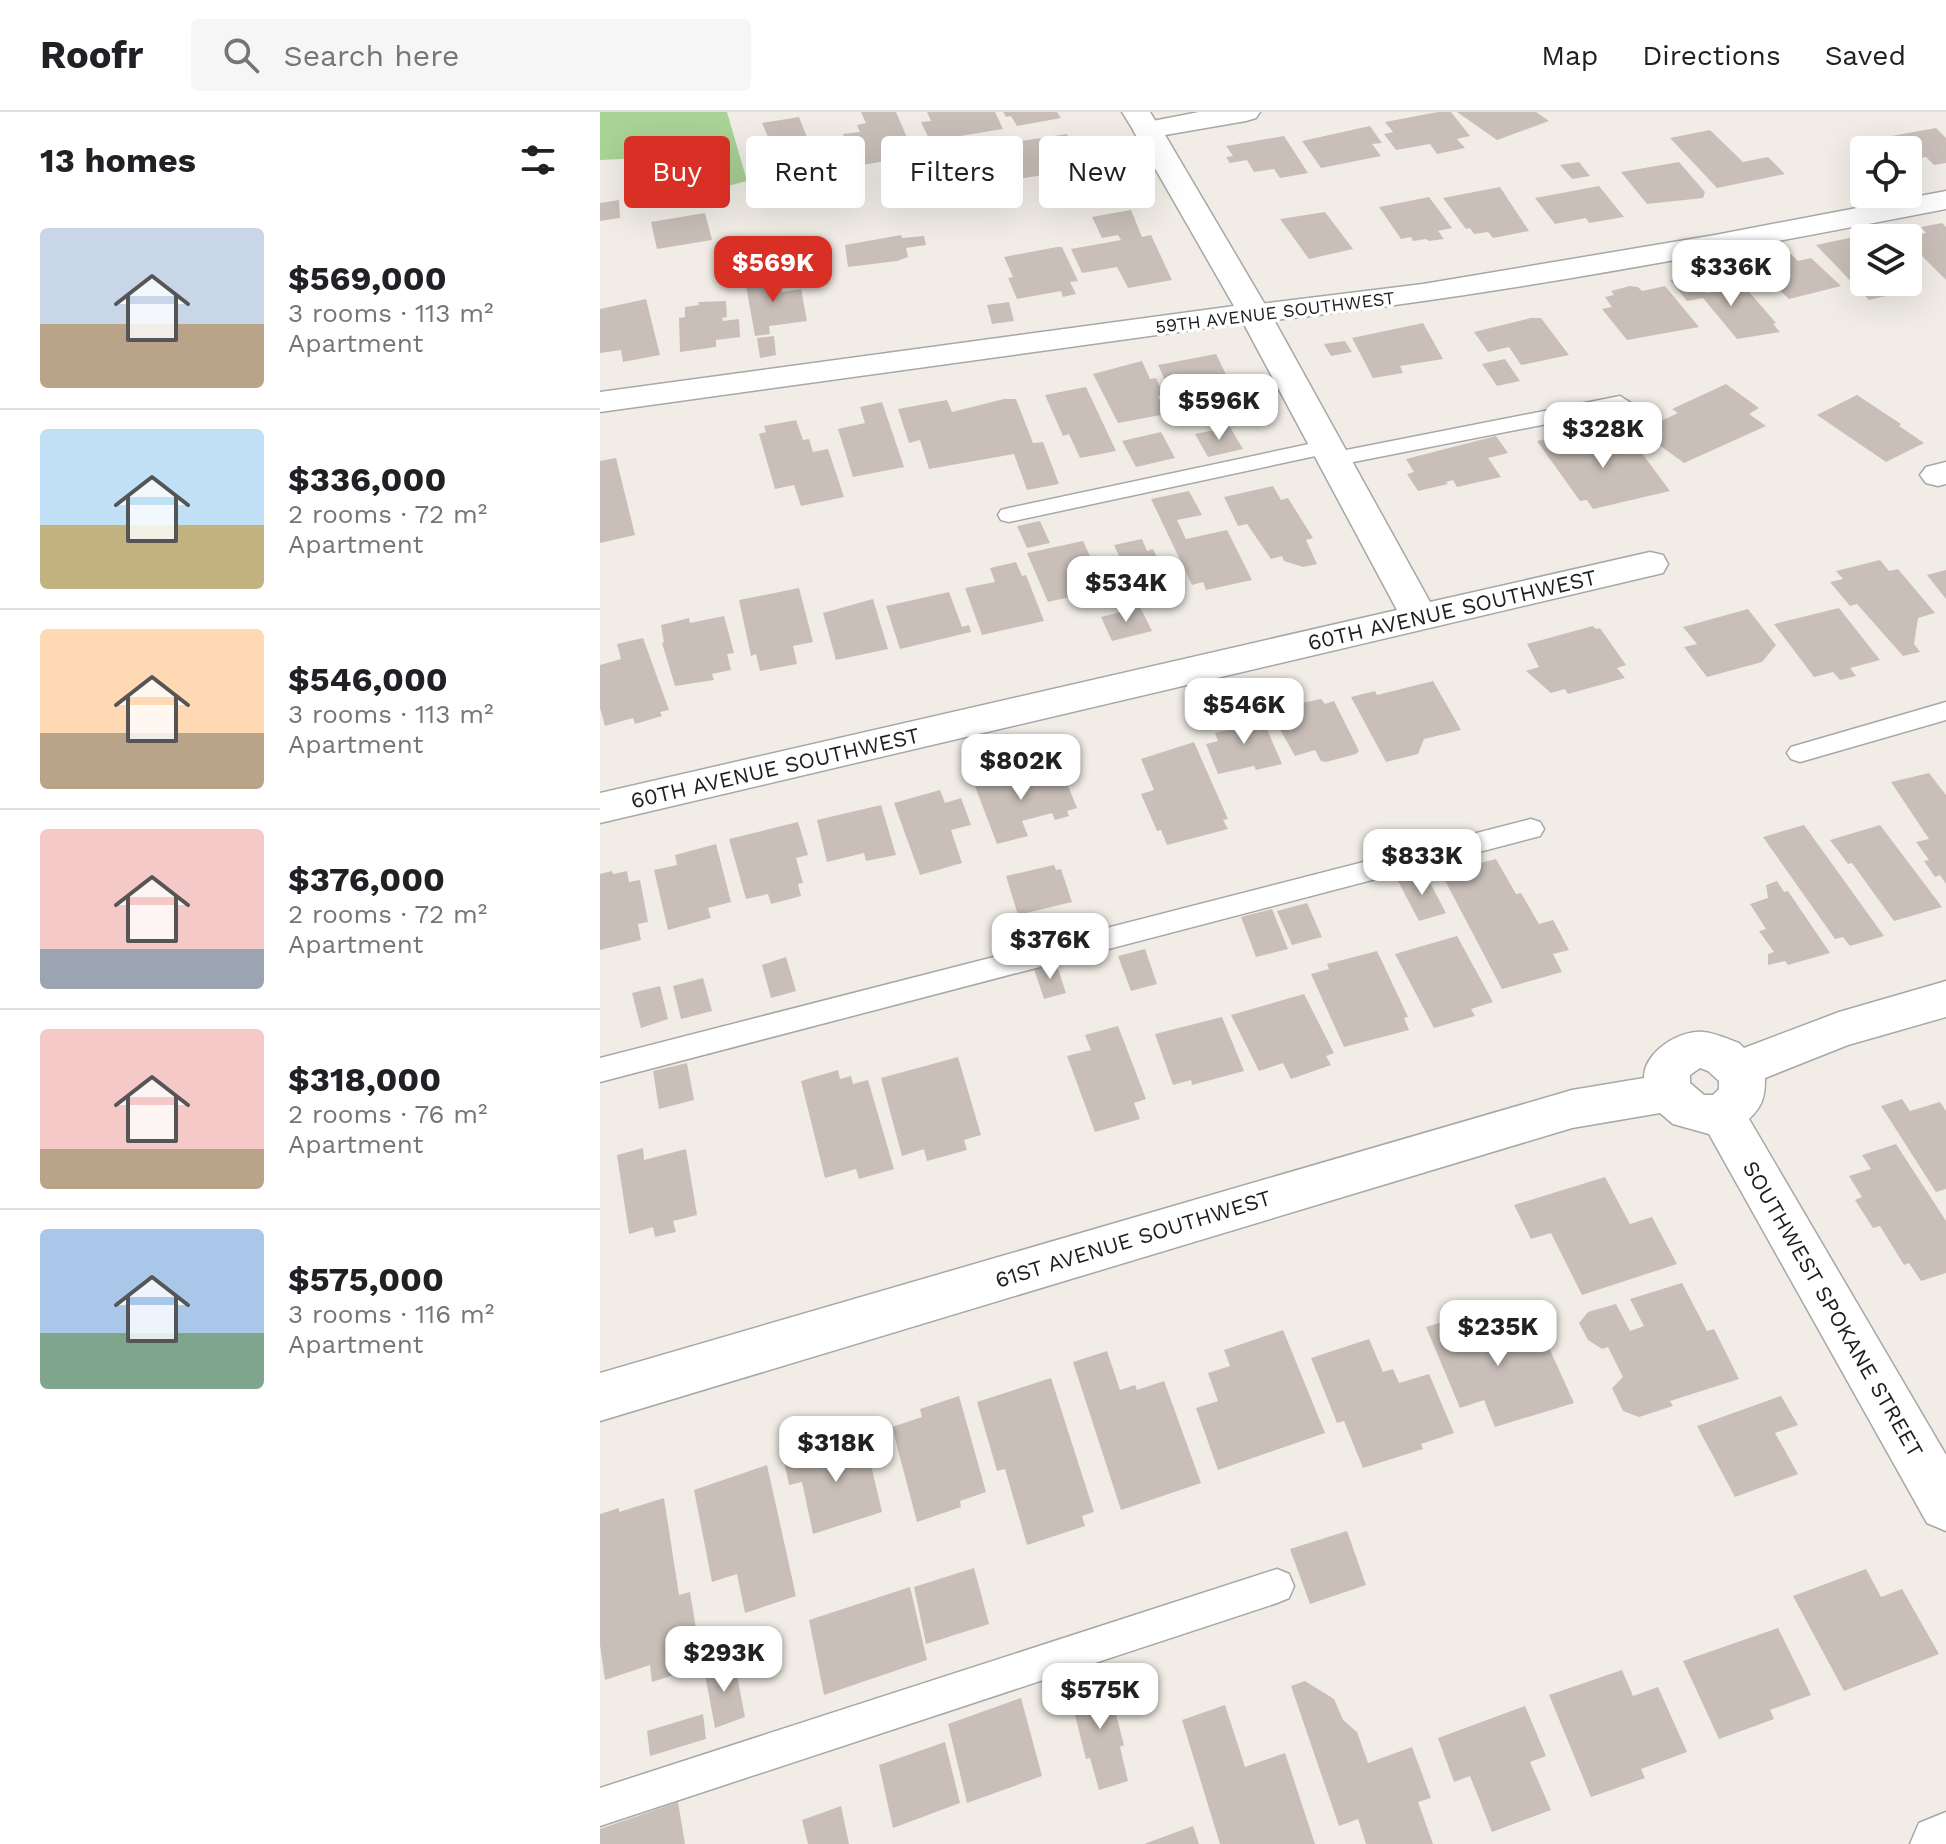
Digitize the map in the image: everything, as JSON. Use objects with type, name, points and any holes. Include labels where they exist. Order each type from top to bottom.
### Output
[{"type":"street","points":[[1246,112],[1141,121],[1254,313],[1420,618]]},
{"type":"street","name":"59TH AVENUE SOUTHWEST","points":[[600,402],[1254,313],[1423,294],[1715,244],[1946,200]]},
{"type":"street","name":"60TH AVENUE SOUTHWEST","points":[[600,808],[1650,564]]},
{"type":"street","points":[[1730,1091],[1723,1056],[1712,1052],[1688,1052],[1678,1056],[1666,1072],[1669,1093],[1676,1102],[1699,1114],[1730,1091],[1839,1030],[1946,999]]},
{"type":"street","name":"SOUTHWEST SPOKANE STREET","points":[[1730,1091],[1946,1505]]},
{"type":"street","name":"61ST AVENUE SOUTHWEST","points":[[600,1397],[1572,1109],[1669,1093]]},
{"type":"street","points":[[1940,1844],[1946,1842]]},
{"type":"lane","points":[[1009,515],[1330,453],[1620,403]]},
{"type":"lane","points":[[1800,753],[1946,711]]},
{"type":"lane","points":[[600,1070],[1531,829]]},
{"type":"lane","points":[[600,1807],[1277,1586]]},
{"type":"green space","points":[[600,112],[727,112],[746,181],[730,185],[730,136],[624,136],[624,159],[600,160]]},
{"type":"building","points":[[861,112],[896,112],[906,136],[881,136],[881,162],[865,164],[865,136],[843,134],[860,132],[857,125],[866,123]]},
{"type":"building","points":[[927,112],[995,112],[1003,129],[960,136],[928,136],[921,122],[931,121]]},
{"type":"building","points":[[1003,112],[1057,112],[1061,118],[1017,126],[1011,116],[1006,117]]},
{"type":"building","points":[[1451,112],[1470,136],[1457,139],[1465,148],[1437,154],[1430,144],[1396,150],[1384,134],[1393,132],[1385,122]]},
{"type":"building","points":[[1457,112],[1536,112],[1549,121],[1497,140]]},
{"type":"building","points":[[799,117],[806,136],[768,136],[762,123]]},
{"type":"building","points":[[1370,126],[1382,143],[1372,144],[1381,156],[1321,168],[1302,141]]},
{"type":"building","points":[[1936,128],[1946,138],[1946,163],[1934,165],[1926,157],[1922,158],[1922,136],[1892,136]]},
{"type":"building","points":[[1710,130],[1743,162],[1768,157],[1785,174],[1717,188],[1670,138]]},
{"type":"building","points":[[1284,136],[1308,173],[1280,178],[1274,169],[1254,172],[1247,160],[1230,163],[1226,157],[1233,156],[1226,146]]},
{"type":"building","points":[[1039,138],[1039,176],[1023,178],[1023,141]]},
{"type":"building","points":[[1579,162],[1590,176],[1572,179],[1560,165]]},
{"type":"building","points":[[1679,162],[1705,192],[1703,198],[1647,204],[1621,172]]},
{"type":"building","points":[[1599,186],[1624,217],[1589,223],[1586,218],[1555,224],[1535,198]]},
{"type":"building","points":[[1500,187],[1529,231],[1493,238],[1488,232],[1474,234],[1470,228],[1466,229],[1443,198]]},
{"type":"building","points":[[1429,197],[1452,228],[1438,231],[1444,239],[1401,239],[1379,207]]},
{"type":"building","points":[[619,200],[620,218],[600,221],[600,203]]},
{"type":"building","points":[[1131,210],[1142,237],[1151,235],[1172,280],[1128,288],[1117,267],[1082,273],[1071,249],[1121,240],[1118,235],[1102,238],[1092,217]]},
{"type":"building","points":[[1325,212],[1353,249],[1309,259],[1280,219]]},
{"type":"building","points":[[705,213],[712,240],[657,249],[651,222]]},
{"type":"building","points":[[1942,223],[1946,227],[1946,280],[1922,256],[1922,234],[1926,233],[1922,227]]},
{"type":"building","points":[[901,235],[902,238],[924,236],[926,245],[906,248],[908,257],[897,261],[848,267],[845,245]]},
{"type":"building","points":[[1850,238],[1850,280],[1816,245]]},
{"type":"building","points":[[1062,247],[1078,281],[1070,282],[1076,294],[1063,297],[1061,291],[1017,299],[1008,278],[1013,277],[1004,257]]},
{"type":"building","points":[[1773,252],[1778,257],[1791,254],[1798,261],[1811,258],[1841,286],[1789,299],[1746,259]]},
{"type":"building","points":[[779,275],[782,292],[801,289],[807,321],[769,326],[770,334],[755,336],[745,280]]},
{"type":"building","points":[[1692,275],[1707,293],[1744,286],[1780,332],[1737,339],[1703,298],[1687,301],[1670,280]]},
{"type":"building","points":[[1630,286],[1642,291],[1665,286],[1699,327],[1627,340],[1602,309],[1612,307],[1605,297],[1614,295],[1611,291]]},
{"type":"building","points":[[1865,296],[1886,296],[1869,300]]},
{"type":"building","points":[[646,299],[660,355],[623,362],[621,350],[600,353],[600,309]]},
{"type":"building","points":[[726,301],[727,317],[722,318],[723,321],[739,319],[740,337],[716,340],[716,347],[680,352],[679,318],[685,317],[685,307],[699,305],[698,302]]},
{"type":"building","points":[[1009,302],[1014,321],[992,324],[987,305]]},
{"type":"building","points":[[1541,318],[1569,355],[1521,365],[1509,347],[1488,352],[1474,332]]},
{"type":"building","points":[[1423,323],[1443,359],[1400,366],[1403,373],[1373,378],[1352,338]]},
{"type":"building","points":[[774,336],[776,355],[760,358],[757,338]]},
{"type":"building","points":[[1345,341],[1352,352],[1331,356],[1324,344]]},
{"type":"building","points":[[1216,354],[1242,407],[1231,410],[1222,420],[1200,424],[1184,422],[1158,365]]},
{"type":"building","points":[[1505,359],[1520,381],[1497,386],[1482,364]]},
{"type":"building","points":[[1142,361],[1150,379],[1156,378],[1164,395],[1158,396],[1166,414],[1118,423],[1093,374]]},
{"type":"building","points":[[1726,384],[1759,408],[1749,414],[1766,426],[1684,463],[1651,439],[1663,433],[1652,425],[1678,413],[1672,409]]},
{"type":"building","points":[[1086,387],[1116,451],[1080,458],[1069,434],[1063,436],[1045,395]]},
{"type":"building","points":[[1857,395],[1924,443],[1886,462],[1817,415]]},
{"type":"building","points":[[1016,399],[1033,443],[1043,442],[1059,484],[1027,490],[1014,454],[929,469],[920,440],[909,443],[898,409],[947,400],[952,412]]},
{"type":"building","points":[[882,402],[904,467],[853,477],[838,429],[865,423],[860,407]]},
{"type":"building","points":[[796,420],[803,440],[809,439],[813,452],[828,449],[844,497],[801,506],[794,485],[775,489],[759,434],[766,432],[764,426]]},
{"type":"building","points":[[1230,427],[1243,449],[1208,457],[1195,434]]},
{"type":"building","points":[[1161,432],[1175,458],[1136,467],[1122,441]]},
{"type":"building","points":[[1575,432],[1585,446],[1629,436],[1670,491],[1593,509],[1587,500],[1580,501],[1537,441]]},
{"type":"building","points":[[1496,436],[1508,453],[1488,458],[1501,477],[1457,487],[1453,480],[1418,491],[1407,474],[1414,472],[1406,459]]},
{"type":"building","points":[[616,458],[635,535],[600,543],[600,461]]},
{"type":"building","points":[[1273,486],[1281,500],[1288,498],[1313,538],[1306,540],[1317,564],[1303,567],[1284,561],[1282,556],[1271,559],[1247,524],[1238,526],[1224,497]]},
{"type":"building","points":[[1189,491],[1202,515],[1177,520],[1186,539],[1227,530],[1252,580],[1206,590],[1203,582],[1192,585],[1151,499]]},
{"type":"building","points":[[1040,521],[1050,543],[1027,548],[1017,526]]},
{"type":"building","points":[[1142,539],[1147,551],[1153,549],[1167,579],[1162,580],[1164,586],[1128,591],[1113,557],[1119,556],[1114,545]]},
{"type":"building","points":[[1083,541],[1105,589],[1048,602],[1027,553]]},
{"type":"building","points":[[1880,560],[1889,571],[1898,569],[1935,613],[1918,618],[1914,644],[1920,652],[1903,656],[1857,604],[1850,606],[1830,582],[1843,579],[1836,571]]},
{"type":"building","points":[[1016,562],[1022,576],[1026,575],[1044,621],[982,635],[965,588],[995,582],[990,568]]},
{"type":"building","points":[[1946,570],[1946,599],[1927,575]]},
{"type":"building","points":[[799,588],[813,642],[793,646],[797,664],[760,671],[756,654],[751,656],[739,600]]},
{"type":"building","points":[[949,592],[962,627],[969,625],[971,632],[900,649],[886,606]]},
{"type":"building","points":[[873,599],[888,649],[836,660],[823,613]]},
{"type":"building","points":[[1140,607],[1152,631],[1112,641],[1101,617]]},
{"type":"building","points":[[1839,608],[1880,660],[1850,668],[1856,676],[1840,680],[1833,672],[1814,677],[1774,624]]},
{"type":"building","points":[[1748,609],[1776,645],[1762,662],[1707,677],[1684,647],[1697,644],[1683,627]]},
{"type":"building","points":[[724,616],[734,653],[727,654],[731,670],[712,674],[714,680],[675,686],[662,643],[661,625],[689,618],[690,623]]},
{"type":"building","points":[[1593,626],[1600,628],[1626,665],[1617,668],[1625,678],[1568,694],[1565,689],[1551,693],[1526,671],[1539,667],[1527,644]]},
{"type":"building","points":[[643,638],[669,710],[660,712],[662,716],[635,724],[633,718],[605,726],[600,708],[600,665],[621,659],[617,644]]},
{"type":"building","points":[[1433,681],[1461,730],[1424,739],[1418,754],[1386,762],[1351,697],[1375,691],[1377,695]]},
{"type":"building","points":[[1321,699],[1325,704],[1334,701],[1359,751],[1356,754],[1326,762],[1321,761],[1315,750],[1295,756],[1269,710]]},
{"type":"building","points":[[1260,713],[1282,764],[1218,774],[1206,744],[1218,741],[1215,733],[1231,729],[1227,720]]},
{"type":"building","points":[[1194,742],[1228,819],[1223,820],[1228,829],[1167,845],[1161,830],[1157,831],[1141,794],[1154,790],[1141,759]]},
{"type":"building","points":[[1012,769],[1015,776],[1034,771],[1039,785],[1065,778],[1077,808],[1067,811],[1069,816],[1055,820],[1052,813],[1022,821],[1028,836],[997,844],[973,781]]},
{"type":"building","points":[[1929,773],[1946,795],[1946,884],[1940,875],[1935,877],[1924,861],[1929,860],[1916,842],[1929,839],[1891,782]]},
{"type":"building","points":[[940,790],[945,803],[961,798],[971,825],[951,830],[962,863],[920,875],[894,803]]},
{"type":"building","points":[[881,805],[896,855],[866,861],[864,853],[827,862],[817,820]]},
{"type":"building","points":[[798,822],[808,855],[796,858],[803,883],[798,884],[801,896],[771,904],[768,894],[746,899],[729,839]]},
{"type":"building","points":[[1804,825],[1884,936],[1850,946],[1843,937],[1835,939],[1763,837]]},
{"type":"building","points":[[1880,825],[1942,907],[1894,921],[1852,863],[1848,864],[1830,840]]},
{"type":"building","points":[[716,844],[731,902],[708,908],[711,918],[668,930],[654,870],[677,865],[675,855]]},
{"type":"building","points":[[1496,859],[1516,894],[1521,893],[1539,924],[1553,920],[1569,950],[1553,954],[1562,972],[1502,989],[1441,873]]},
{"type":"building","points":[[1054,865],[1056,870],[1061,869],[1072,902],[1018,915],[1006,876]]},
{"type":"building","points":[[612,871],[613,874],[627,871],[629,882],[640,880],[648,922],[638,924],[641,940],[600,950],[600,874]]},
{"type":"building","points":[[1425,873],[1446,913],[1419,921],[1398,881]]},
{"type":"building","points":[[1777,881],[1784,892],[1788,891],[1830,953],[1788,965],[1785,961],[1768,965],[1768,954],[1774,952],[1759,931],[1766,929],[1750,904],[1768,898],[1766,885]]},
{"type":"building","points":[[1307,903],[1322,937],[1292,945],[1277,911]]},
{"type":"building","points":[[1272,909],[1288,949],[1256,957],[1241,917]]},
{"type":"building","points":[[1457,936],[1493,1002],[1471,1009],[1475,1016],[1434,1028],[1395,954]]},
{"type":"building","points":[[1145,949],[1157,984],[1131,991],[1118,956]]},
{"type":"building","points":[[1377,951],[1408,1017],[1404,1018],[1409,1030],[1344,1047],[1311,974],[1329,969],[1327,964]]},
{"type":"building","points":[[786,957],[796,991],[771,998],[762,965]]},
{"type":"building","points":[[1056,963],[1066,993],[1044,999],[1034,969]]},
{"type":"building","points":[[703,978],[712,1011],[681,1019],[673,986]]},
{"type":"building","points":[[660,986],[668,1019],[641,1028],[632,993]]},
{"type":"building","points":[[1304,994],[1334,1053],[1326,1056],[1331,1065],[1291,1079],[1283,1063],[1259,1071],[1231,1015]]},
{"type":"building","points":[[1222,1017],[1244,1071],[1192,1085],[1191,1080],[1173,1085],[1155,1034]]},
{"type":"building","points":[[1118,1026],[1146,1099],[1134,1103],[1140,1119],[1095,1132],[1067,1056],[1091,1050],[1085,1035]]},
{"type":"building","points":[[958,1057],[981,1135],[964,1140],[967,1150],[927,1161],[924,1149],[902,1156],[881,1078]]},
{"type":"building","points":[[687,1063],[694,1100],[659,1109],[653,1071]]},
{"type":"building","points":[[838,1070],[840,1079],[851,1076],[853,1084],[868,1080],[894,1169],[859,1179],[856,1169],[825,1178],[801,1081]]},
{"type":"building","points":[[1902,1099],[1910,1111],[1940,1102],[1946,1111],[1946,1189],[1936,1192],[1881,1106]]},
{"type":"building","points":[[1896,1144],[1946,1221],[1946,1273],[1921,1281],[1909,1263],[1904,1265],[1880,1226],[1873,1228],[1855,1200],[1862,1197],[1849,1176],[1871,1169],[1862,1155]]},
{"type":"building","points":[[643,1148],[644,1160],[686,1149],[697,1215],[673,1221],[676,1232],[655,1237],[653,1227],[629,1234],[617,1155]]},
{"type":"building","points":[[1605,1177],[1630,1224],[1652,1217],[1677,1264],[1582,1295],[1551,1233],[1531,1239],[1514,1205]]},
{"type":"building","points":[[1682,1283],[1707,1331],[1714,1329],[1739,1379],[1670,1401],[1673,1406],[1639,1417],[1623,1411],[1612,1388],[1623,1377],[1608,1347],[1602,1349],[1588,1340],[1579,1323],[1588,1312],[1616,1304],[1630,1331],[1644,1326],[1630,1299]]},
{"type":"building","points":[[1483,1310],[1491,1327],[1513,1320],[1524,1345],[1545,1339],[1574,1403],[1495,1427],[1484,1400],[1460,1408],[1426,1327]]},
{"type":"building","points":[[1283,1330],[1325,1433],[1218,1470],[1196,1408],[1218,1401],[1208,1373],[1230,1366],[1224,1350]]},
{"type":"building","points":[[1369,1339],[1383,1372],[1393,1369],[1399,1383],[1429,1374],[1454,1433],[1421,1444],[1423,1449],[1363,1468],[1344,1421],[1337,1423],[1311,1358]]},
{"type":"building","points":[[1107,1351],[1120,1390],[1135,1385],[1137,1390],[1164,1381],[1201,1483],[1121,1510],[1073,1362]]},
{"type":"building","points":[[1051,1378],[1094,1512],[1082,1516],[1085,1526],[1027,1545],[1005,1469],[997,1471],[977,1402]]},
{"type":"building","points":[[959,1396],[986,1492],[960,1501],[961,1507],[917,1522],[892,1427],[922,1417],[920,1409]]},
{"type":"building","points":[[1781,1396],[1798,1425],[1775,1433],[1798,1474],[1735,1497],[1697,1426]]},
{"type":"building","points":[[864,1435],[882,1512],[813,1534],[802,1482],[789,1485],[784,1461]]},
{"type":"building","points":[[767,1465],[796,1596],[745,1613],[737,1574],[712,1582],[694,1490]]},
{"type":"building","points":[[664,1498],[679,1595],[690,1592],[702,1666],[652,1682],[650,1665],[605,1680],[600,1645],[600,1514],[619,1508],[619,1512]]},
{"type":"building","points":[[1347,1531],[1366,1585],[1310,1604],[1290,1549]]},
{"type":"building","points":[[974,1568],[989,1624],[926,1644],[914,1587]]},
{"type":"building","points":[[1866,1569],[1881,1597],[1902,1589],[1939,1654],[1844,1691],[1793,1596]]},
{"type":"building","points":[[910,1587],[927,1660],[824,1695],[809,1620]]},
{"type":"building","points":[[1778,1628],[1811,1695],[1770,1710],[1774,1719],[1719,1739],[1683,1661]]},
{"type":"building","points":[[734,1660],[745,1717],[715,1728],[704,1669]]},
{"type":"building","points":[[1622,1670],[1633,1696],[1658,1687],[1687,1752],[1641,1769],[1645,1778],[1591,1797],[1549,1695]]},
{"type":"building","points":[[1106,1676],[1124,1745],[1120,1747],[1128,1781],[1099,1790],[1090,1758],[1086,1759],[1068,1687]]},
{"type":"building","points":[[1305,1681],[1334,1699],[1343,1720],[1357,1732],[1368,1763],[1412,1747],[1431,1798],[1418,1802],[1433,1844],[1366,1844],[1358,1819],[1339,1826],[1291,1686]]},
{"type":"building","points":[[1021,1698],[1042,1776],[967,1803],[948,1724]]},
{"type":"building","points":[[1225,1705],[1245,1767],[1285,1753],[1315,1844],[1220,1844],[1182,1720]]},
{"type":"building","points":[[1525,1706],[1546,1756],[1530,1762],[1551,1810],[1492,1832],[1470,1776],[1454,1782],[1438,1738]]},
{"type":"building","points":[[703,1714],[706,1739],[650,1756],[647,1731]]},
{"type":"building","points":[[945,1742],[960,1803],[893,1828],[879,1765]]},
{"type":"building","points":[[678,1802],[685,1844],[600,1844],[600,1829]]},
{"type":"building","points":[[841,1806],[849,1844],[808,1844],[802,1820]]},
{"type":"building","points":[[1193,1826],[1199,1844],[1144,1844]]}]
